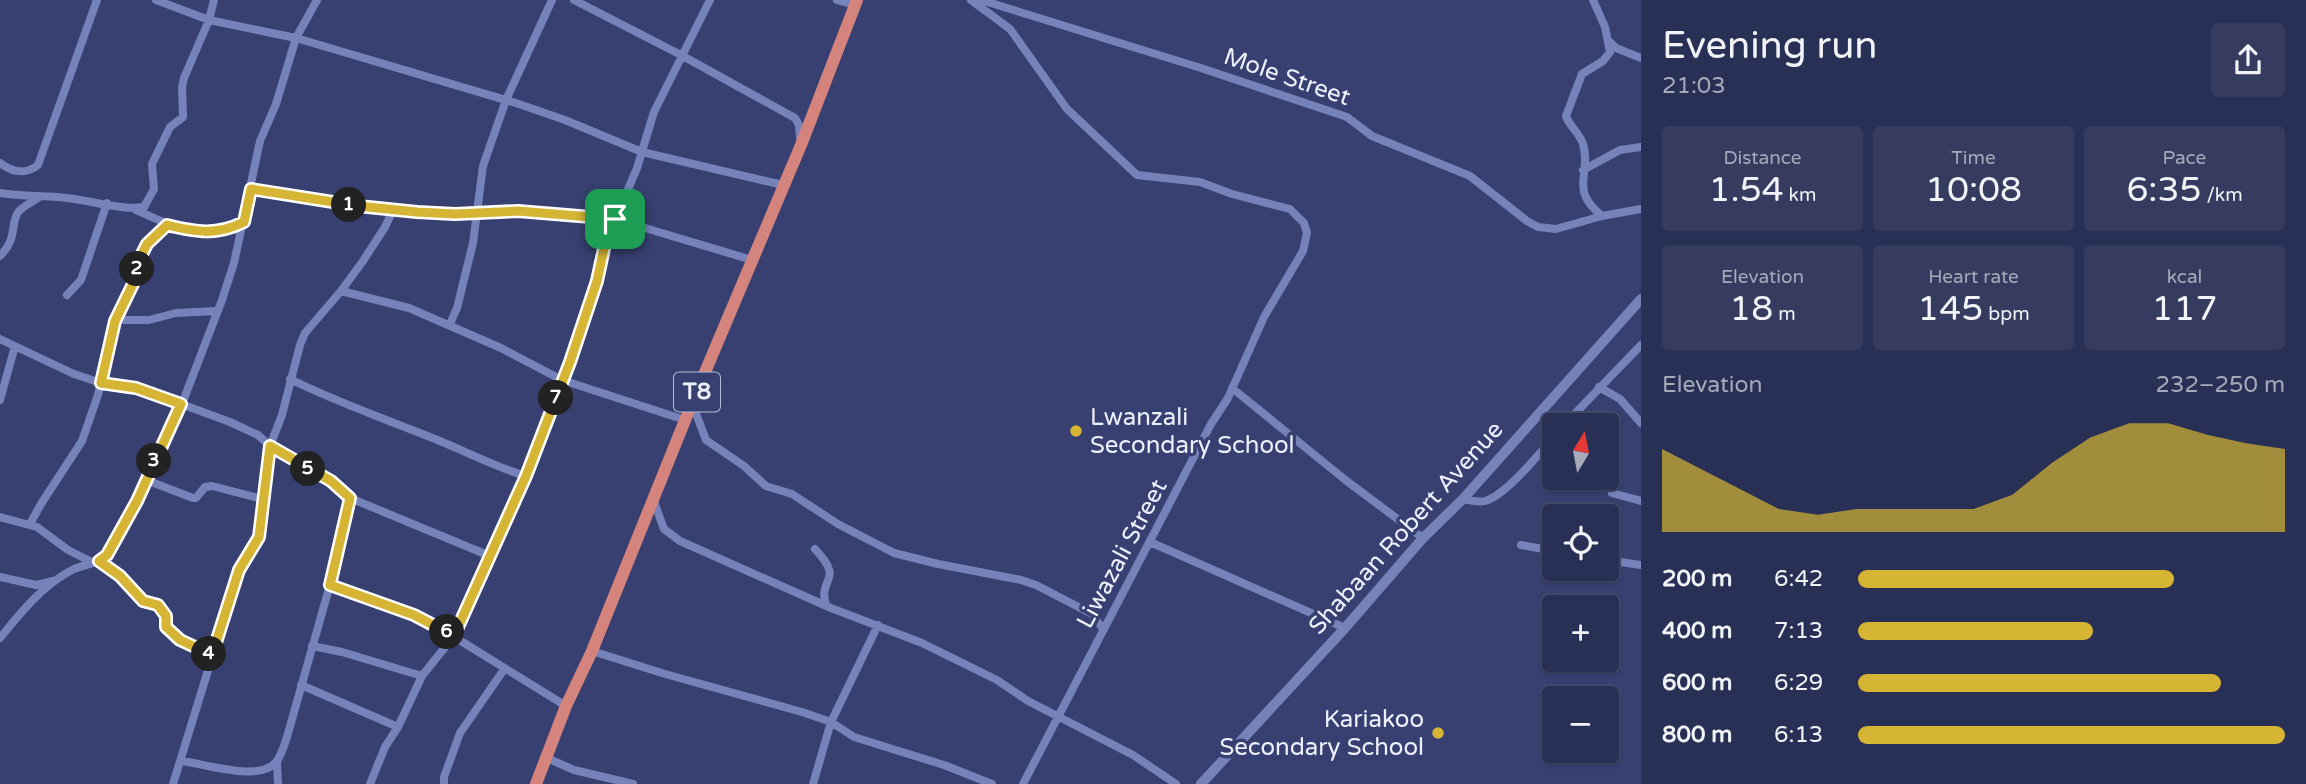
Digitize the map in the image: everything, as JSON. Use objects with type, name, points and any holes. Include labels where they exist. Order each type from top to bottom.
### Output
[{"type":"highway","name":"T8","points":[[536,784],[685,419],[801,145],[856,2]]},
{"type":"street","points":[[0,163],[6,168],[22,172],[38,165],[97,0]]},
{"type":"street","points":[[156,0],[209,20],[296,38],[506,100],[565,120],[642,152],[783,185]]},
{"type":"street","points":[[133,209],[148,204],[154,189],[152,164],[170,127],[183,117],[181,87],[209,20],[214,0]]},
{"type":"street","points":[[0,638],[24,609],[56,580],[74,569],[103,559],[137,501],[181,404],[234,264],[260,141],[276,104],[296,38],[317,0]]},
{"type":"street","points":[[450,324],[473,243],[483,166],[506,100],[552,0]]},
{"type":"street","points":[[574,0],[795,118],[799,125],[801,145]]},
{"type":"street","points":[[370,784],[385,747],[398,727],[422,676],[454,636],[526,476],[597,281],[605,244],[637,168],[654,112],[710,0]]},
{"type":"street","points":[[837,0],[856,2]]},
{"type":"street","name":"Liwazali Street","points":[[971,0],[1010,29],[1067,109],[1136,175],[1200,182],[1232,194],[1290,209],[1304,223],[1307,233],[1303,251],[1264,317],[1228,398],[1211,424],[1102,629],[1023,784]]},
{"type":"street","name":"Mole Street","points":[[981,0],[1201,68],[1347,117],[1372,136],[1470,176],[1538,227],[1556,229],[1602,216],[1641,209]]},
{"type":"street","points":[[1594,0],[1602,18],[1610,50],[1603,61],[1582,74],[1566,112],[1567,120],[1579,135],[1583,146],[1582,183],[1586,199],[1602,216]]},
{"type":"street","points":[[1608,40],[1616,48],[1641,58]]},
{"type":"street","points":[[1583,170],[1620,150],[1641,147]]},
{"type":"street","points":[[251,189],[393,210],[455,214],[518,211],[615,219],[752,260]]},
{"type":"street","points":[[0,193],[107,203],[133,209],[167,225],[190,231],[222,232],[244,222]]},
{"type":"street","points":[[0,256],[12,243],[19,211],[38,198]]},
{"type":"street","points":[[67,295],[81,280],[107,203]]},
{"type":"street","points":[[173,784],[239,570],[259,537],[270,446],[280,423],[290,379],[305,333],[341,291],[376,242],[393,210]]},
{"type":"street","points":[[30,524],[82,441],[92,416],[116,320],[133,284],[147,244],[167,225]]},
{"type":"street","points":[[341,291],[400,305],[450,324],[562,380],[685,419]]},
{"type":"street","name":"Shabaan Robert Avenue","points":[[1201,784],[1641,299]]},
{"type":"street","points":[[116,320],[149,320],[176,313],[217,311]]},
{"type":"street","points":[[0,339],[74,374],[101,383],[136,388],[251,431],[270,446],[331,481],[350,498],[490,556]]},
{"type":"street","points":[[1575,413],[1641,345]]},
{"type":"street","points":[[0,400],[15,346]]},
{"type":"street","points":[[290,379],[350,407],[429,436],[483,462],[526,476]]},
{"type":"street","points":[[1599,387],[1620,399],[1641,423]]},
{"type":"street","points":[[1233,388],[1357,489],[1423,538]]},
{"type":"street","points":[[692,403],[706,440],[744,466],[766,486],[792,494],[838,524],[894,553],[1028,582],[1092,614],[1102,629]]},
{"type":"street","points":[[1462,499],[1484,502],[1496,495],[1514,481],[1542,450]]},
{"type":"street","points":[[146,480],[192,498],[196,498],[205,487],[212,486],[262,499]]},
{"type":"street","points":[[1612,493],[1641,501]]},
{"type":"street","points":[[278,784],[277,762],[287,737],[330,585],[350,498]]},
{"type":"street","points":[[653,498],[659,520],[668,534],[826,605],[922,643],[998,680],[1028,701],[1133,755],[1176,784]]},
{"type":"street","points":[[0,517],[30,524],[68,550],[120,576],[143,601],[158,605],[166,616],[166,627],[180,640],[212,655]]},
{"type":"street","points":[[1150,542],[1345,628]]},
{"type":"street","points":[[1521,545],[1542,549]]},
{"type":"street","points":[[815,549],[830,568],[824,597],[826,605]]},
{"type":"street","points":[[1619,562],[1641,565]]},
{"type":"street","points":[[0,577],[36,585],[56,580]]},
{"type":"street","points":[[330,585],[414,615],[454,636],[566,706]]},
{"type":"street","points":[[813,784],[831,722],[878,625]]},
{"type":"street","points":[[312,646],[342,652],[422,676]]},
{"type":"street","points":[[592,651],[831,722],[854,737],[944,765],[992,784]]},
{"type":"street","points":[[444,784],[460,733],[505,668]]},
{"type":"street","points":[[301,685],[398,727]]},
{"type":"street","points":[[547,758],[575,770],[633,784]]},
{"type":"street","points":[[181,761],[246,771],[267,769],[277,762]]},
{"type":"place","name":"Lwanzali Secondary School","points":[[1076,431]]},
{"type":"place","name":"Kariakoo Secondary School","points":[[1438,733]]},
{"type":"route","points":[[251,189],[358,206],[417,212],[455,214],[518,211],[615,219],[605,244],[597,281],[554,405],[526,476],[454,636],[414,615],[373,603],[330,585],[350,498],[331,481],[270,446],[259,537],[239,570],[212,655],[180,640],[166,627],[166,616],[158,605],[144,602],[120,576],[99,561],[107,555],[137,501],[181,404],[136,388],[101,383],[115,321],[133,284],[142,254],[147,244],[167,225],[190,231],[222,232],[244,222],[251,189]]}]
